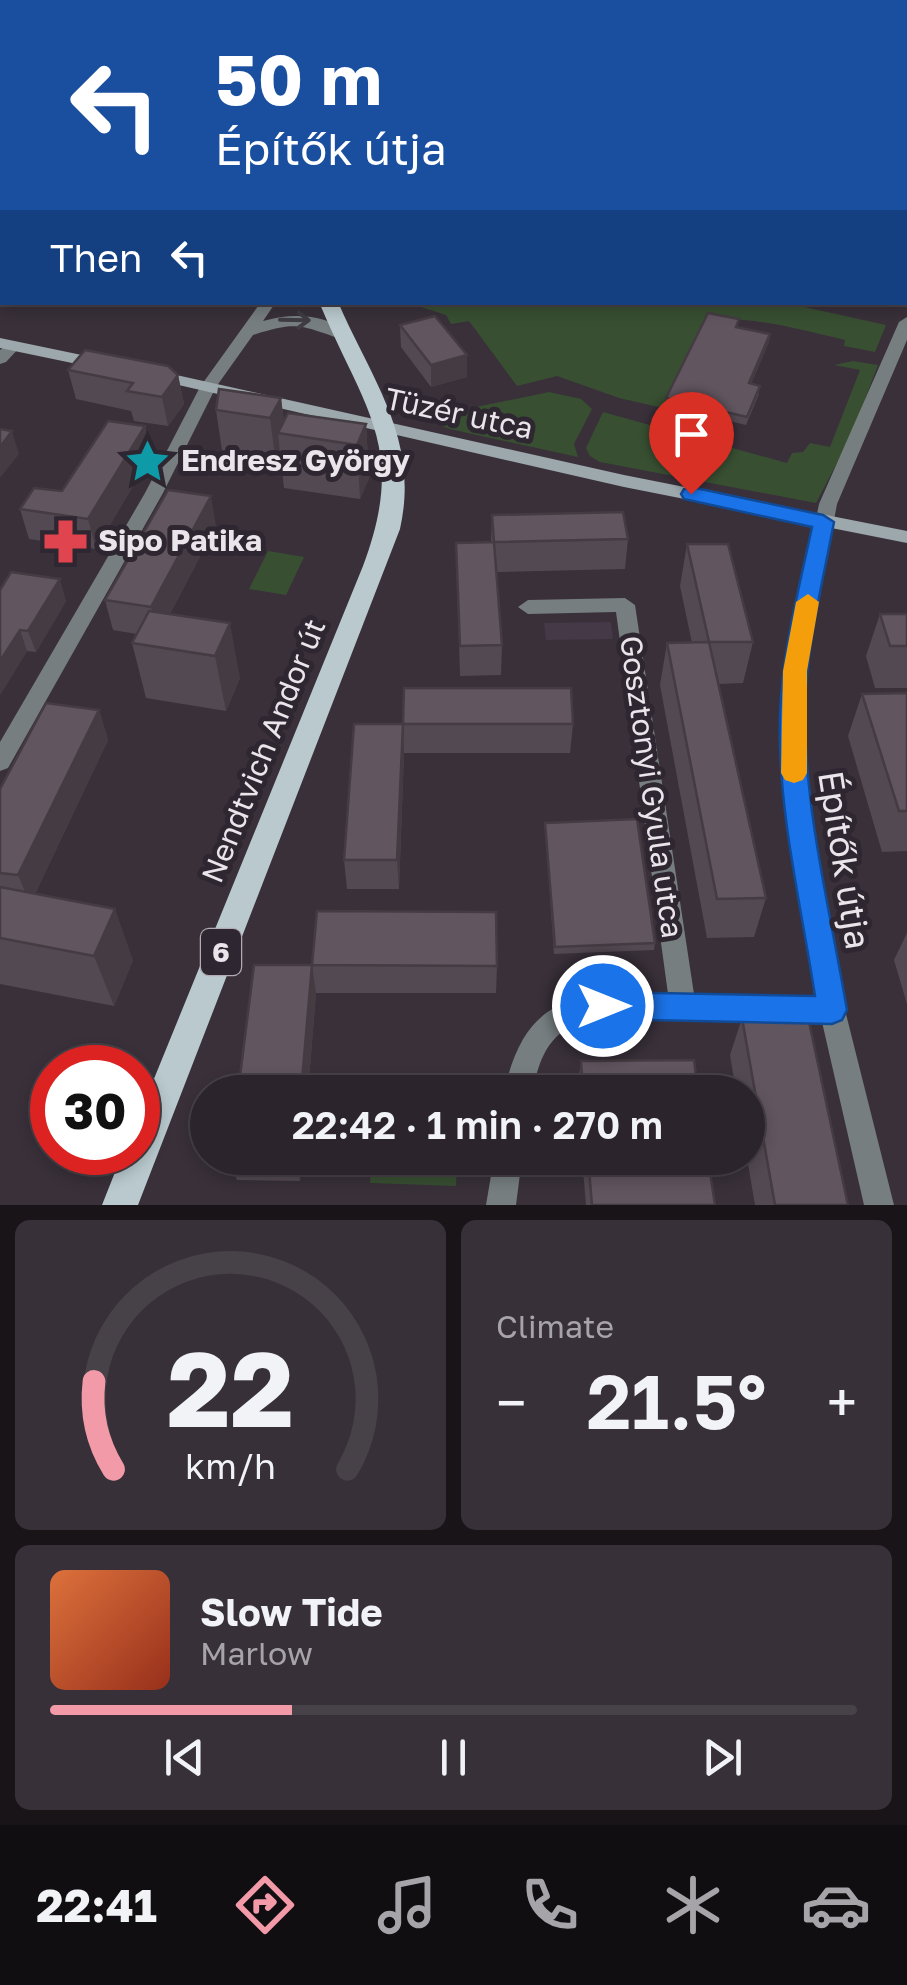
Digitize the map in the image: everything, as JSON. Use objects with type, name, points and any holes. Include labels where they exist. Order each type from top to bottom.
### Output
[{"type":"main road","name":"6","points":[[329,305],[386,429]]},
{"type":"main road","name":"Nendtvich Andor út","points":[[120,1205],[382,548],[396,486],[394,454],[386,429]]},
{"type":"street","points":[[0,762],[162,478],[208,387],[267,305]]},
{"type":"street","points":[[249,332],[277,320],[307,318],[341,334]]},
{"type":"street","name":"Építők útja","points":[[878,1205],[832,1010],[794,770],[792,717],[795,671],[823,522],[906,329]]},
{"type":"street","points":[[0,358],[7,344],[111,366]]},
{"type":"street","name":"Tüzér utca","points":[[130,370],[386,429],[823,522],[907,536]]},
{"type":"street","name":"Gosztonyi Gyula utca","points":[[528,607],[625,604],[683,1006]]},
{"type":"street","points":[[520,1075],[523,1058],[561,1015],[603,1006],[832,1010]]},
{"type":"street","points":[[501,1205],[505,1175]]},
{"type":"shaded area","points":[[611,622],[613,639],[546,640],[544,623]]},
{"type":"green space","points":[[415,305],[795,305],[886,325],[875,352],[844,346],[845,340],[776,324],[707,320],[663,408],[619,398],[557,376],[517,386],[469,321],[451,324],[446,315]]},
{"type":"green space","points":[[853,361],[878,365],[851,436],[816,503],[600,462],[586,448],[603,412],[787,463],[792,453],[803,452],[810,443],[830,447],[860,370],[834,365]]},
{"type":"green space","points":[[549,392],[581,399],[592,409],[574,444],[578,457],[450,429],[422,418]]},
{"type":"green space","points":[[268,551],[304,557],[286,595],[249,589]]},
{"type":"green space","points":[[371,1175],[456,1175],[456,1186],[370,1183]]},
{"type":"building","points":[[708,313],[739,319],[736,327],[770,334],[749,383],[760,386],[747,417],[666,398]]},
{"type":"building","points":[[435,316],[467,355],[431,365],[400,325]]},
{"type":"building","points":[[85,350],[168,366],[178,375],[162,397],[127,391],[133,383],[68,370]]},
{"type":"building","points":[[219,389],[281,398],[270,418],[216,410]]},
{"type":"building","points":[[288,413],[366,424],[357,445],[278,433]]},
{"type":"building","points":[[108,421],[145,426],[88,519],[20,509],[34,488],[62,491]]},
{"type":"building","points":[[0,429],[12,431],[0,447]]},
{"type":"building","points":[[168,490],[211,496],[151,607],[105,600]]},
{"type":"building","points":[[623,512],[628,539],[494,542],[492,515]]},
{"type":"building","points":[[494,542],[502,645],[460,646],[456,543]]},
{"type":"building","points":[[687,544],[728,544],[753,642],[709,642]]},
{"type":"building","points":[[11,572],[60,579],[28,631],[20,630],[0,661],[0,590]]},
{"type":"building","points":[[149,611],[230,623],[215,656],[132,643]]},
{"type":"building","points":[[880,614],[907,614],[907,646],[890,646]]},
{"type":"building","points":[[709,642],[766,898],[717,899],[667,643]]},
{"type":"building","points":[[404,688],[571,688],[573,724],[403,724]]},
{"type":"building","points":[[907,693],[907,811],[899,811],[862,694]]},
{"type":"building","points":[[46,703],[99,710],[18,875],[0,873],[0,789]]},
{"type":"building","points":[[354,724],[403,724],[397,860],[344,860]]},
{"type":"building","points":[[637,819],[655,943],[555,947],[545,823]]},
{"type":"building","points":[[0,887],[115,909],[94,956],[0,938]]},
{"type":"building","points":[[317,911],[496,912],[497,966],[312,965]]},
{"type":"building","points":[[254,965],[312,965],[302,1075],[240,1075]]},
{"type":"building","points":[[808,1017],[848,1205],[775,1205],[765,1148],[765,1075],[752,1075],[742,1018]]},
{"type":"building","points":[[694,1060],[696,1075],[582,1075],[581,1061]]},
{"type":"building","points":[[589,1175],[711,1175],[715,1205],[592,1205]]},
{"type":"slow traffic","points":[[794,773],[795,671],[808,602]]},
{"type":"place","name":"Endresz György","points":[[148,461]]},
{"type":"place","name":"Sipo Patika","points":[[65,541]]},
{"type":"route","points":[[603,1006],[832,1010],[794,770],[792,717],[795,671],[823,522],[691,494]]}]
